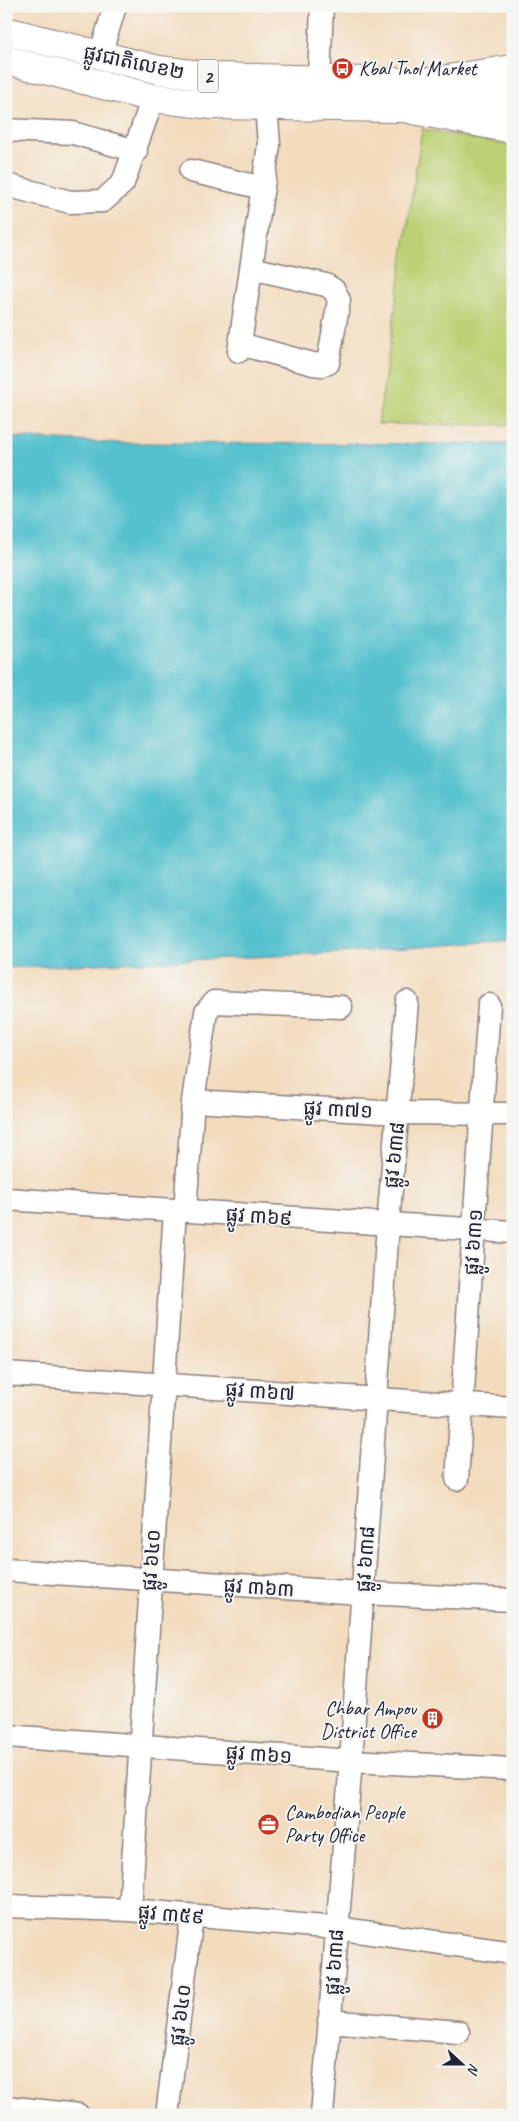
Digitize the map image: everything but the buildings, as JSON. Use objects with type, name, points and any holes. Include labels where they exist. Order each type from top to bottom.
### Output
[{"type":"main road","name":"ផ្លូវជាតិលេខ២","points":[[6,31],[159,70],[217,77],[319,79],[414,97]]},
{"type":"main road","name":"ផ្លូវជាតិលេខ២","points":[[6,60],[153,98],[212,105],[266,105],[414,97]]},
{"type":"main road","points":[[414,97],[513,69]]},
{"type":"main road","name":"2","points":[[414,97],[513,85]]},
{"type":"main road","points":[[414,97],[513,129]]},
{"type":"main road","name":"2","points":[[414,97],[513,110]]},
{"type":"street","points":[[100,56],[115,6]]},
{"type":"street","points":[[319,79],[322,6]]},
{"type":"street","points":[[6,185],[70,202],[103,201],[123,183],[136,151],[153,98]]},
{"type":"street","points":[[251,268],[326,285],[334,290],[340,300],[328,363],[322,365],[313,364],[240,348],[251,268],[269,145],[266,105]]},
{"type":"street","points":[[6,130],[73,133],[136,151]]},
{"type":"street","points":[[191,171],[263,188]]},
{"type":"street","name":"ផ្លូវ ៦៤០","points":[[130,1910],[162,1384],[180,1210],[206,1012],[214,1002],[341,1007]]},
{"type":"street","name":"ផ្លូវ ៦៣៨","points":[[322,2115],[351,1761],[388,1224],[407,1002]]},
{"type":"street","name":"ផ្លូវ ៦៣១","points":[[457,1479],[489,1005]]},
{"type":"street","name":"ផ្លូវ ៣៧១","points":[[193,1101],[399,1113],[513,1114]]},
{"type":"street","name":"ផ្លូវ ៣៦៩","points":[[6,1199],[513,1232]]},
{"type":"street","name":"ផ្លូវ ៣៦៧","points":[[6,1374],[513,1408]]},
{"type":"street","name":"ផ្លូវ ៣៦៣","points":[[6,1570],[362,1593],[513,1600]]},
{"type":"street","name":"ផ្លូវ ៣៦១","points":[[6,1736],[351,1761],[513,1769]]},
{"type":"street","name":"ផ្លូវ ៣៥៩","points":[[6,1906],[130,1910],[336,1928],[513,1953]]},
{"type":"street","name":"ផ្លូវ ៦៤០","points":[[167,2115],[192,1916]]},
{"type":"street","points":[[329,2021],[458,2032]]},
{"type":"street","points":[[6,2107],[78,2115]]},
{"type":"green space","points":[[422,129],[513,146],[513,425],[378,424]]},
{"type":"water","points":[[6,437],[112,443],[513,444],[513,940],[343,953],[6,968]]},
{"type":"place","name":"Kbal Tnol Market","points":[[343,68]]},
{"type":"place","name":"Chbar Ampov District Office","points":[[432,1719]]},
{"type":"place","name":"Cambodian People Party Office","points":[[269,1824]]}]
